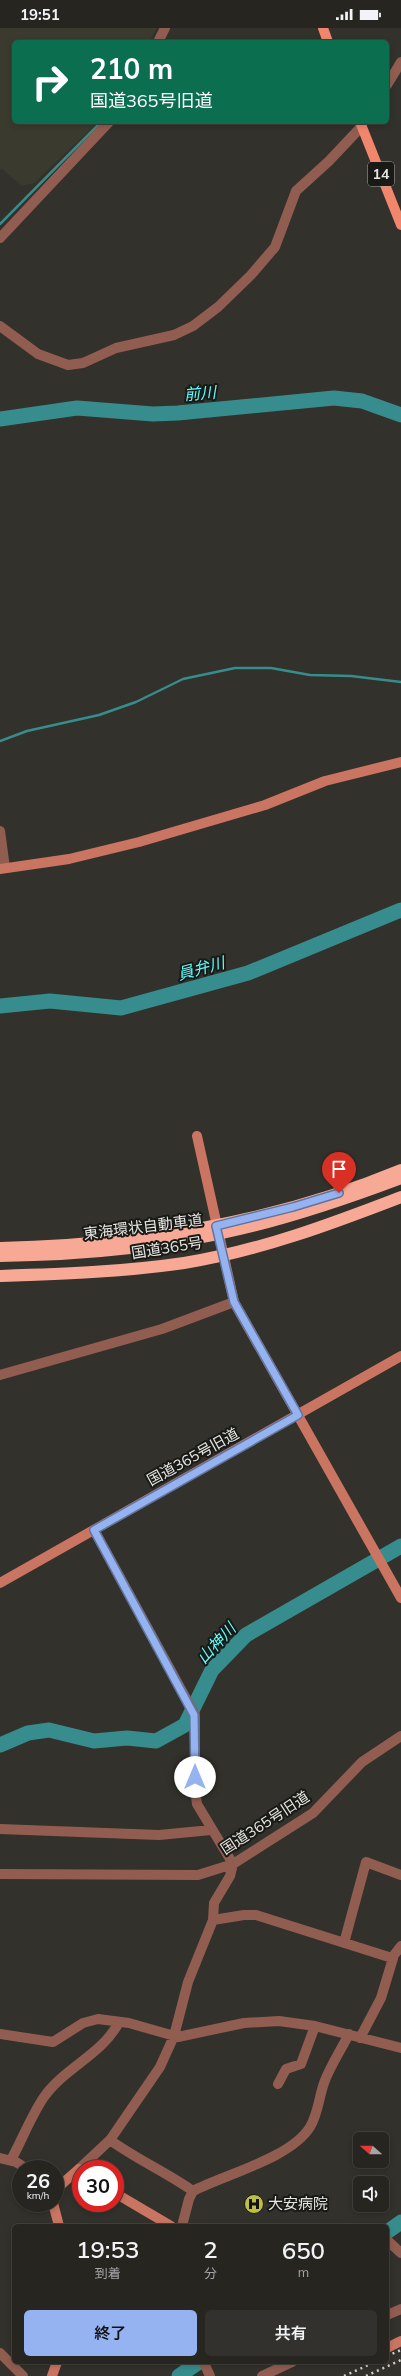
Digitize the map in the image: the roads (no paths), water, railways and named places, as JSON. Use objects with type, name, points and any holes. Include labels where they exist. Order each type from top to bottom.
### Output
[{"type":"highway","name":"国道365号","points":[[0,1248],[103,1243],[216,1226],[293,1207],[401,1170]]},
{"type":"highway","name":"東海環状自動車道","points":[[0,1256],[42,1255],[126,1248],[239,1229],[308,1210],[401,1178]]},
{"type":"highway","name":"国道365号","points":[[0,1276],[125,1270],[184,1263],[222,1255],[310,1231],[401,1197]]},
{"type":"main road","points":[[323,28],[327,40]]},
{"type":"main road","name":"14","points":[[361,124],[401,225]]},
{"type":"street","points":[[159,40],[165,28]]},
{"type":"street","points":[[389,82],[401,62]]},
{"type":"street","points":[[0,238],[107,124]]},
{"type":"street","points":[[0,326],[38,354],[68,365],[83,363],[116,348],[174,334],[193,326],[251,275],[275,247],[296,191],[329,161],[361,124]]},
{"type":"street","points":[[0,831],[2,868],[69,859],[139,842],[264,805],[325,781],[401,762]]},
{"type":"street","points":[[197,1136],[222,1255],[234,1302],[401,1598]]},
{"type":"street","points":[[0,1375],[162,1329],[234,1302]]},
{"type":"street","name":"国道365号旧道","points":[[0,1583],[401,1356]]},
{"type":"street","points":[[90,2160],[110,2140],[152,2080],[174,2036],[188,1982],[213,1920],[214,1903],[230,1876],[233,1864],[211,1830],[197,1804],[195,1790],[194,1715],[94,1530]]},
{"type":"street","name":"国道365号旧道","points":[[0,1874],[198,1875],[233,1864],[313,1812],[362,1762],[401,1736]]},
{"type":"street","points":[[0,1829],[160,1835],[211,1830]]},
{"type":"street","points":[[344,1943],[366,1862],[401,1875]]},
{"type":"street","points":[[213,1920],[244,1915],[256,1915],[392,1958]]},
{"type":"street","points":[[360,2038],[381,1998],[392,1958],[401,1946]]},
{"type":"street","points":[[0,2034],[53,2042],[89,2021],[98,2019],[119,2022],[178,2037],[254,2022],[279,2022],[315,2026],[401,2048]]},
{"type":"street","points":[[0,2158],[11,2160],[44,2097],[65,2075],[101,2045],[116,2029],[119,2022]]},
{"type":"street","points":[[278,2084],[286,2068],[301,2064],[315,2026]]},
{"type":"street","points":[[183,2224],[193,2191],[273,2157],[304,2135],[315,2115],[326,2076],[349,2034]]},
{"type":"street","points":[[110,2140],[130,2154],[170,2174],[193,2191]]},
{"type":"street","points":[[64,2182],[72,2176]]},
{"type":"street","points":[[124,2198],[168,2224]]},
{"type":"street","points":[[55,2212],[58,2224]]},
{"type":"street","points":[[389,2242],[401,2253]]},
{"type":"street","points":[[389,2314],[401,2309]]},
{"type":"street","points":[[389,2347],[401,2341]]},
{"type":"street","points":[[0,2353],[23,2376]]},
{"type":"street","points":[[52,2376],[56,2364]]},
{"type":"street","points":[[204,2364],[210,2376]]},
{"type":"street","points":[[262,2376],[288,2364]]},
{"type":"waterway","points":[[0,224],[99,124]]},
{"type":"waterway","name":"前川","points":[[0,419],[77,408],[153,414],[178,413],[334,398],[362,401],[401,415]]},
{"type":"waterway","points":[[0,741],[27,731],[99,715],[136,702],[183,679],[235,668],[271,668],[310,675],[351,676],[401,682]]},
{"type":"waterway","name":"員弁川","points":[[0,1006],[50,1001],[121,1008],[248,973],[401,910]]},
{"type":"waterway","name":"山神川","points":[[0,1745],[28,1733],[49,1730],[94,1741],[127,1738],[156,1741],[185,1725],[212,1670],[246,1635],[401,1546]]},
{"type":"waterway","points":[[389,2231],[401,2222]]},
{"type":"waterway","points":[[179,2376],[196,2364]]},
{"type":"railway","points":[[389,2355],[401,2350]]},
{"type":"railway","points":[[366,2376],[401,2360]]},
{"type":"railway","points":[[344,2376],[371,2364]]},
{"type":"place","name":"大安病院","points":[[254,2204]]}]
